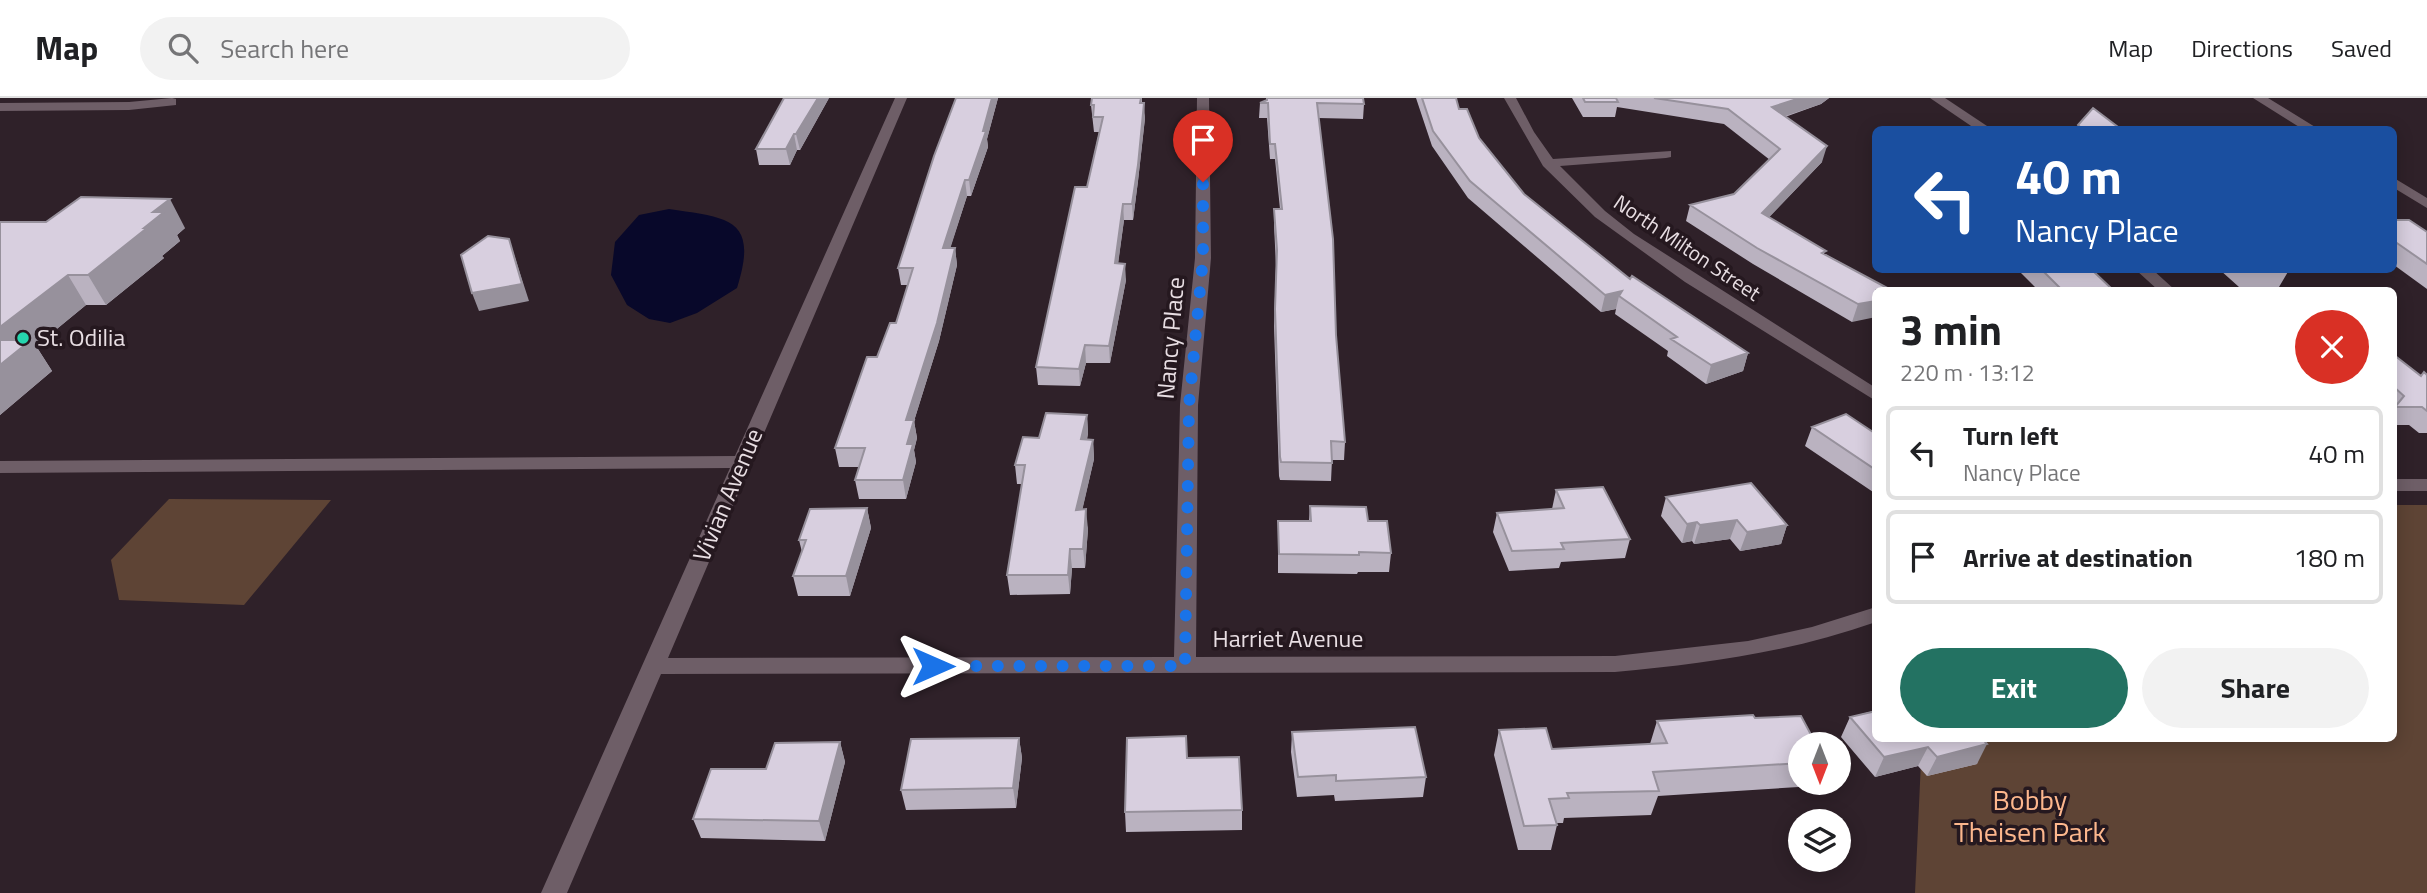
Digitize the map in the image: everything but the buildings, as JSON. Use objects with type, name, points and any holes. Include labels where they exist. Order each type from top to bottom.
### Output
[{"type":"street","name":"Vivian Avenue","points":[[554,893],[901,98]]},
{"type":"street","name":"Nancy Place","points":[[1185,666],[1189,405],[1203,258],[1203,98]]},
{"type":"street","name":"North Milton Street","points":[[1510,98],[1533,144],[1595,210],[1640,245],[1872,393]]},
{"type":"street","points":[[1936,98],[1981,126]]},
{"type":"street","points":[[2259,98],[2307,126]]},
{"type":"street","points":[[0,107],[129,106],[172,102]]},
{"type":"street","points":[[1548,163],[1665,154]]},
{"type":"street","points":[[2397,184],[2427,204]]},
{"type":"street","points":[[2147,273],[2164,287]]},
{"type":"street","points":[[0,467],[742,462]]},
{"type":"street","points":[[2397,485],[2427,485]]},
{"type":"street","name":"Harriet Avenue","points":[[653,666],[1627,663],[1699,657],[1777,644],[1872,616]]},
{"type":"green space","points":[[169,499],[331,500],[244,605],[119,600],[111,560]]},
{"type":"green space","name":"Bobby Theisen Park","points":[[2397,505],[2427,505],[2427,893],[1915,893],[1922,742],[2397,742]]},
{"type":"water","points":[[669,209],[723,219],[741,235],[744,247],[737,288],[697,313],[670,323],[649,319],[627,305],[611,275],[615,242],[639,215]]},
{"type":"place","name":"St. Odilia","points":[[23,338]]},
{"type":"route","points":[[933,666],[1185,666],[1189,405],[1203,258],[1203,182]]}]
